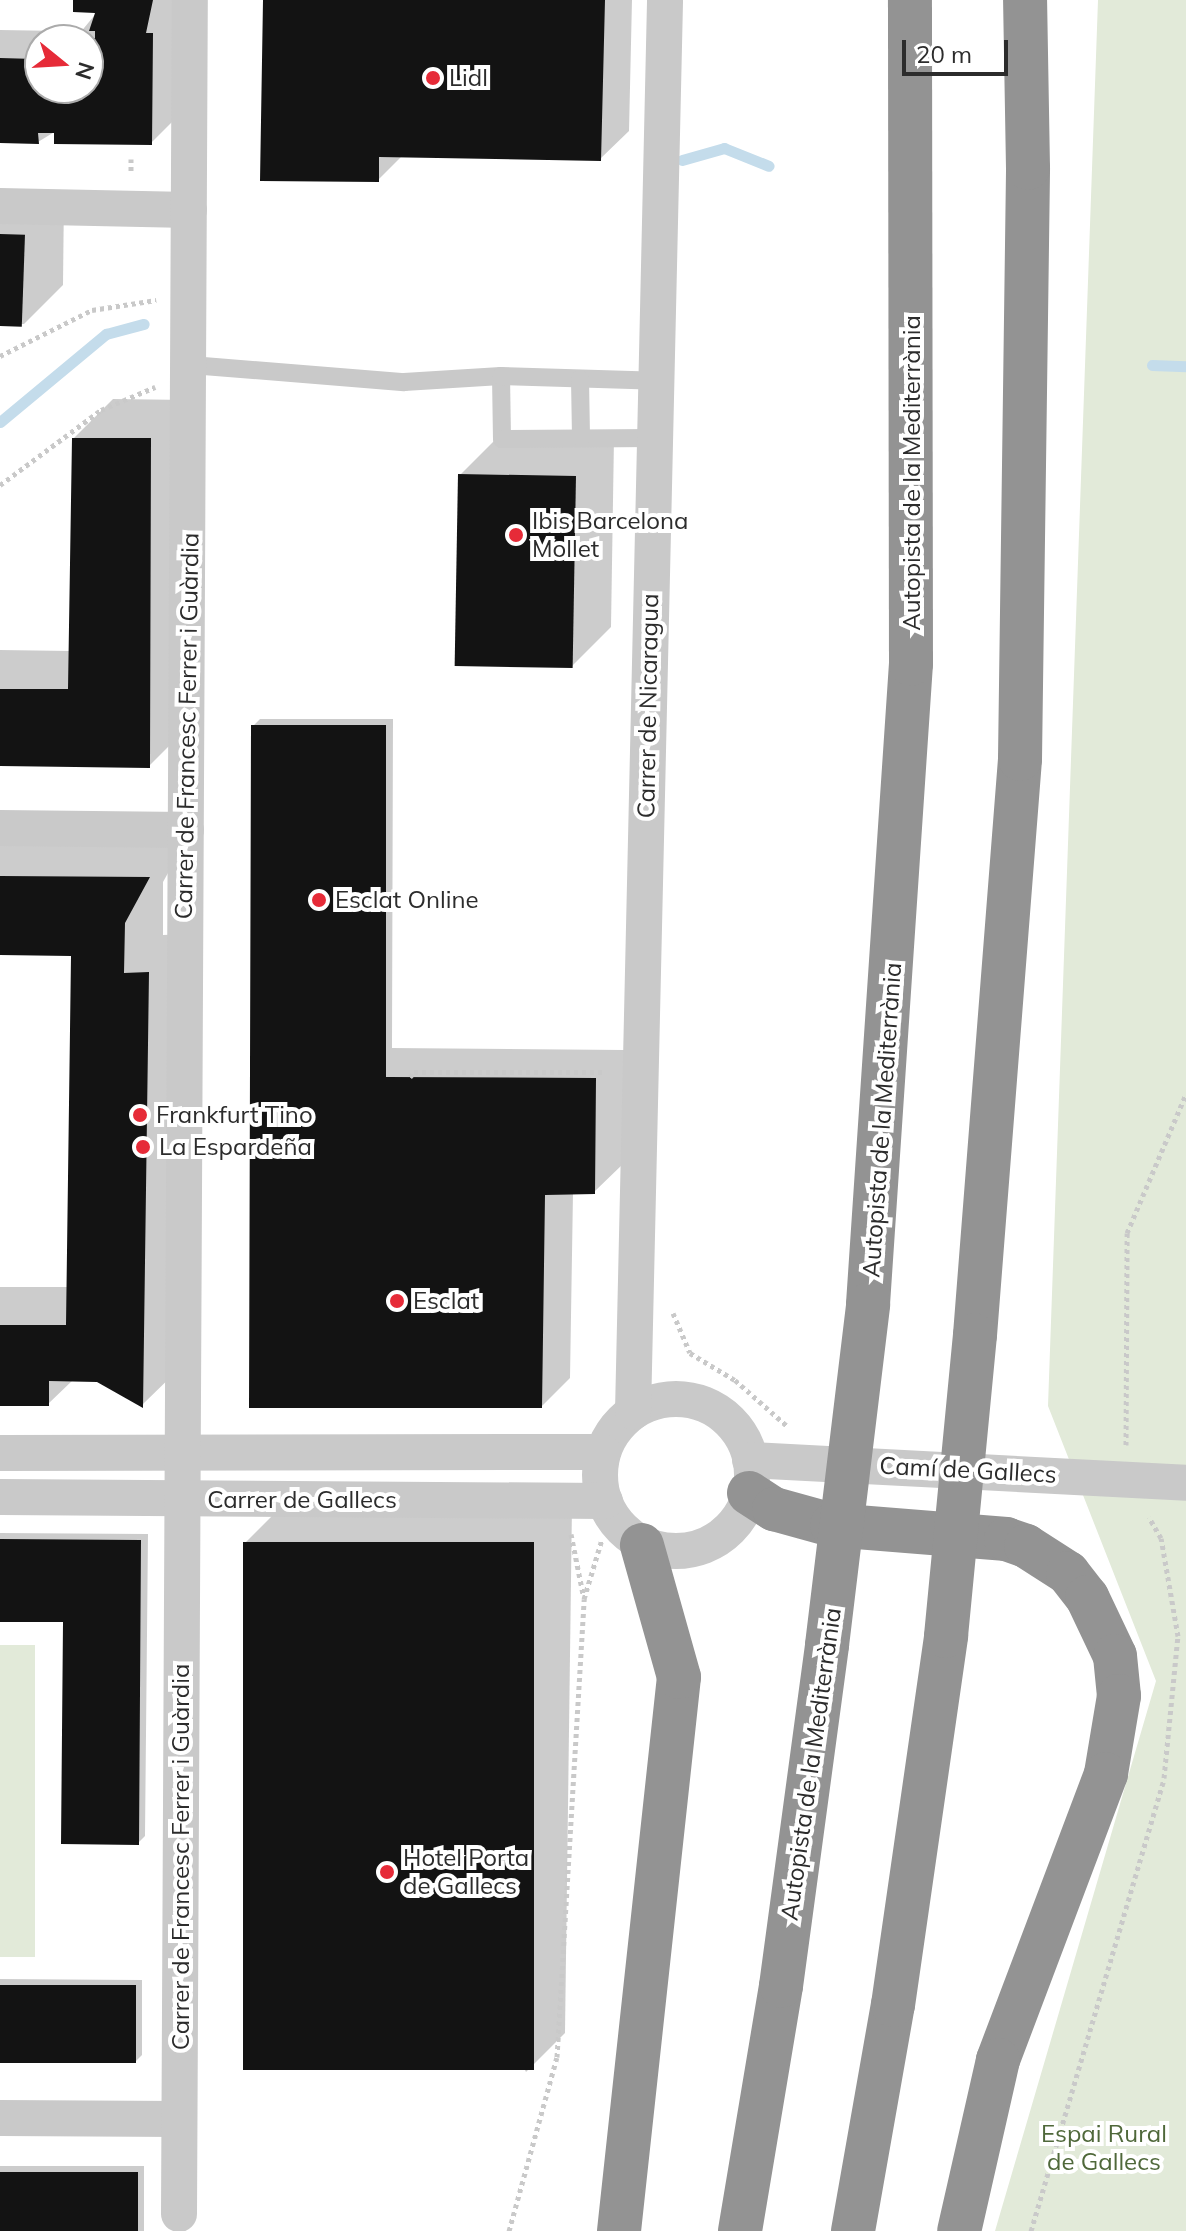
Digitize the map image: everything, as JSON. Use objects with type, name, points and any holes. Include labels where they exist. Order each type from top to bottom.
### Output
[{"type":"highway","name":"Autopista de la Mediterrània","points":[[740,2231],[781,1986],[827,1645],[868,1304],[893,998],[911,664],[910,0]]},
{"type":"highway","points":[[853,2231],[893,2005],[946,1636],[975,1335],[1020,759],[1028,168],[1025,0]]},
{"type":"highway","points":[[750,1477],[774,1509],[832,1525],[1006,1539],[1026,1546],[1046,1556],[1078,1585],[1115,1656],[1119,1696],[1106,1774],[998,2060],[959,2231]]},
{"type":"highway","points":[[619,2231],[679,1677],[620,1521]]},
{"type":"street","name":"Carrer de Francesc Ferrer i Guàrdia","points":[[179,2214],[191,365],[190,0]]},
{"type":"street","name":"Carrer de Nicaragua","points":[[633,1412],[665,0]]},
{"type":"street","points":[[0,206],[189,210]]},
{"type":"street","points":[[0,828],[186,830]]},
{"type":"street","points":[[667,1399],[693,1401],[717,1411],[736,1428],[750,1477],[733,1526],[709,1544],[670,1552],[620,1521],[598,1476],[603,1452],[633,1412],[667,1399]]},
{"type":"street","name":"Carrer de Gallecs","points":[[0,1453],[603,1452]]},
{"type":"street","name":"Camí de Gallecs","points":[[750,1477],[1186,1483]]},
{"type":"street","name":"Carrer de Gallecs","points":[[0,1497],[183,1499],[620,1521]]},
{"type":"street","points":[[0,2118],[179,2119]]},
{"type":"lane","points":[[191,365],[404,382],[501,376],[656,381]]},
{"type":"lane","points":[[501,376],[502,439],[655,438]]},
{"type":"lane","points":[[580,379],[581,438]]},
{"type":"path","points":[[0,356],[92,310],[161,299]]},
{"type":"path","points":[[0,485],[101,410],[160,385]]},
{"type":"path","points":[[410,1077],[414,1072],[606,1072]]},
{"type":"path","points":[[673,1303],[673,1318],[690,1353],[735,1380],[770,1415],[795,1430]]},
{"type":"path","points":[[509,2231],[557,2057],[584,1599],[595,1553],[620,1521]]},
{"type":"path","points":[[571,1534],[584,1599]]},
{"type":"green space","name":"Espai Rural de Gallecs","points":[[1098,0],[1186,0],[1186,2231],[995,2231],[1156,1681],[1048,1406]]},
{"type":"green space","points":[[0,1645],[35,1645],[35,1957],[0,1957]]},
{"type":"building","points":[[73,0],[153,0],[146,33],[153,33],[152,145],[54,144],[54,133],[38,133],[39,144],[0,143],[0,58],[24,59],[24,104],[104,104],[104,24],[91,24],[95,13],[73,12]]},
{"type":"building","name":"Lidl","points":[[263,0],[605,0],[601,161],[379,157],[379,182],[260,181]]},
{"type":"building","points":[[0,234],[25,235],[22,327],[0,326]]},
{"type":"building","points":[[72,438],[151,438],[150,768],[0,766],[0,689],[68,689]]},
{"type":"building","name":"Ibis Barcelona Mollet","points":[[458,474],[576,476],[573,668],[455,666]]},
{"type":"building","name":"Esclat","points":[[251,725],[386,725],[386,1077],[596,1078],[595,1194],[545,1195],[542,1408],[249,1408]]},
{"type":"building","points":[[0,876],[150,877],[125,923],[124,973],[149,972],[143,1408],[97,1382],[49,1381],[49,1406],[0,1406],[0,1325],[66,1325],[71,956],[0,955]]},
{"type":"building","points":[[0,1539],[141,1540],[139,1845],[61,1844],[63,1622],[0,1622]]},
{"type":"building","name":"Hotel Porta de Gallecs","points":[[243,1542],[534,1542],[534,2070],[243,2070]]},
{"type":"building","points":[[0,1985],[136,1985],[136,2063],[0,2063]]},
{"type":"building","points":[[0,2172],[138,2172],[138,2231],[0,2231]]},
{"type":"waterway","points":[[682,160],[724,148],[769,166]]},
{"type":"waterway","points":[[0,422],[106,334],[144,324]]},
{"type":"waterway","points":[[1152,365],[1186,366]]},
{"type":"place","name":"Lidl","points":[[433,78]]},
{"type":"place","name":"Ibis Barcelona Mollet","points":[[516,535]]},
{"type":"place","name":"Esclat Online","points":[[319,900]]},
{"type":"place","name":"Frankfurt Tino","points":[[140,1115]]},
{"type":"place","name":"La Espardeña","points":[[143,1147]]},
{"type":"place","name":"Esclat","points":[[397,1301]]},
{"type":"place","name":"Hotel Porta de Gallecs","points":[[387,1872]]}]
